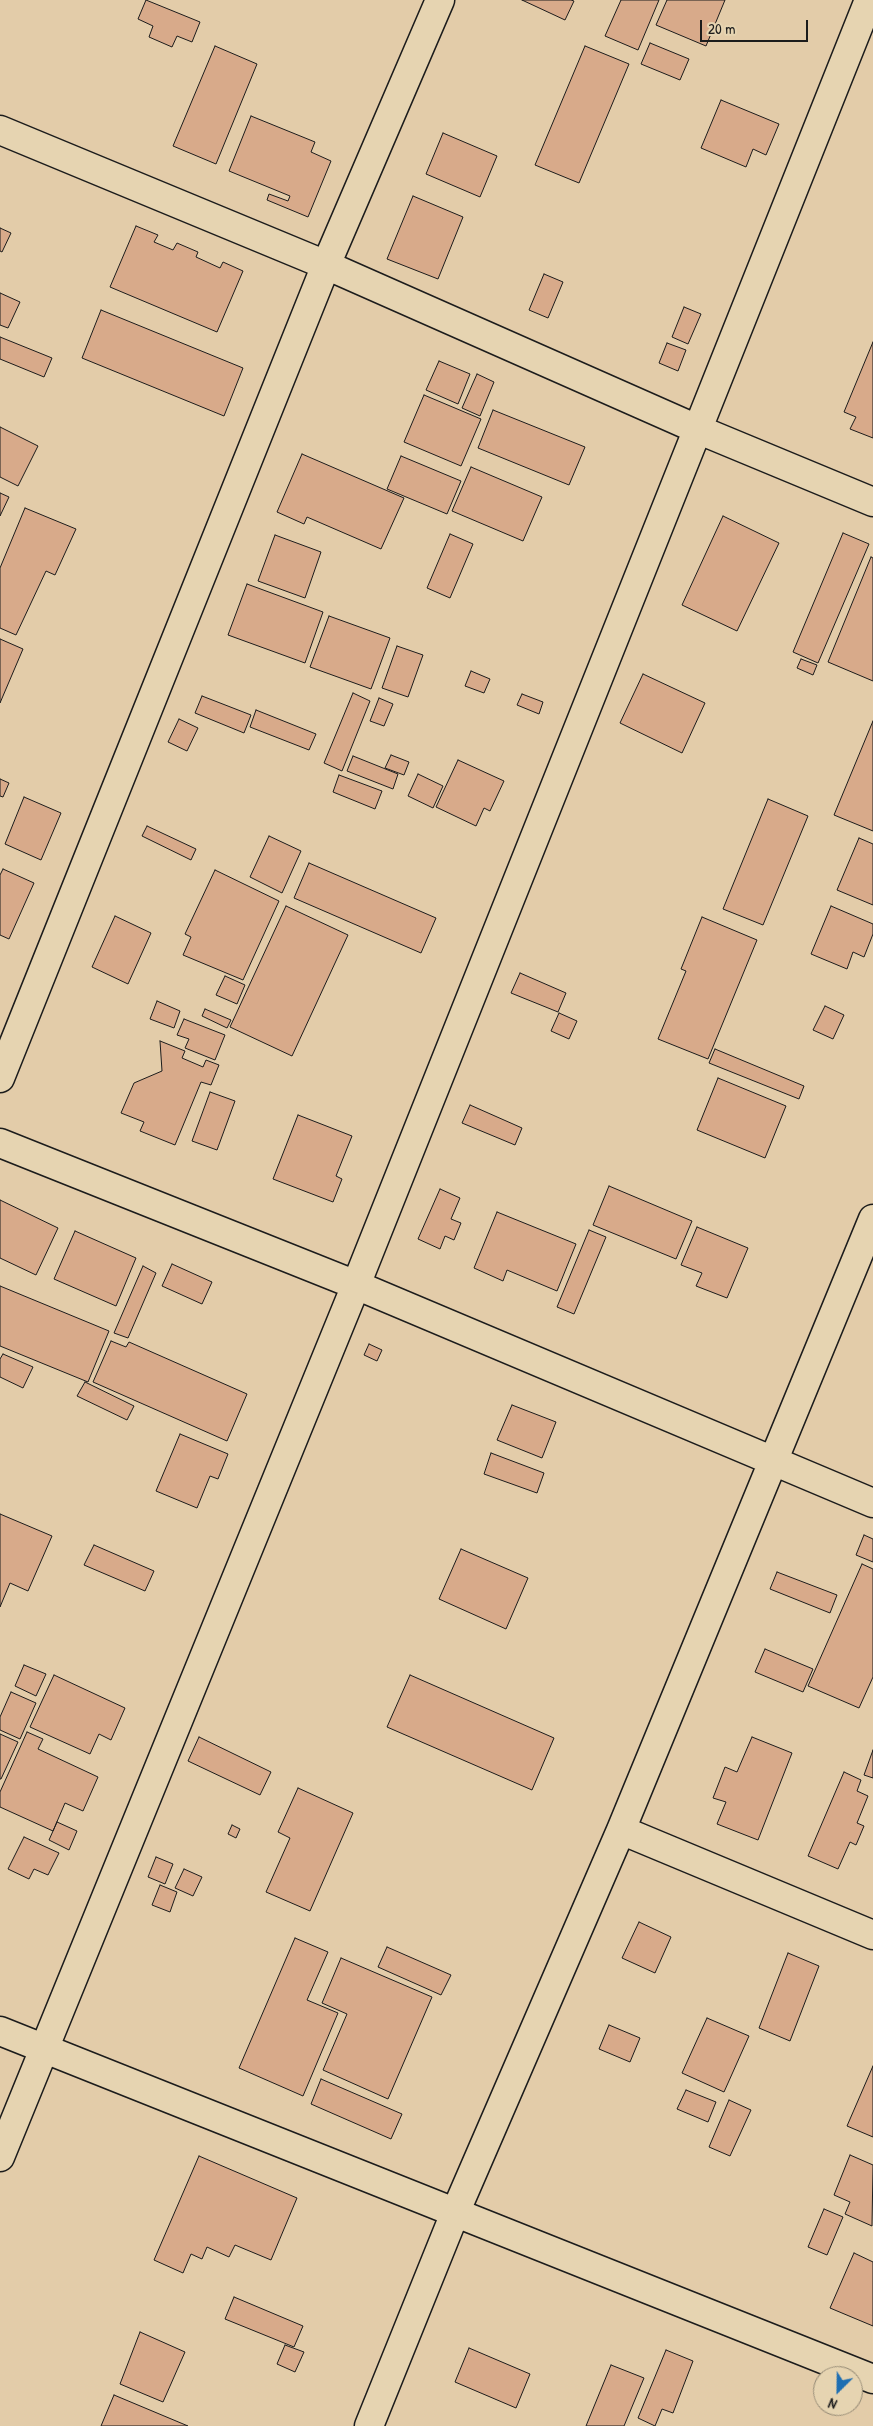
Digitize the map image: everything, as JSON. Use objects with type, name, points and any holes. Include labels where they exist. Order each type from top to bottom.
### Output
[{"type":"street","points":[[0,1078],[326,265],[440,0]]},
{"type":"street","points":[[0,2157],[356,1285],[869,0]]},
{"type":"street","points":[[0,130],[326,265],[697,429],[873,502]]},
{"type":"street","points":[[0,1143],[356,1285],[873,1503]]},
{"type":"street","points":[[369,2426],[456,2213],[621,1830],[873,1219]]},
{"type":"street","points":[[621,1830],[873,1935]]},
{"type":"street","points":[[0,2031],[873,2379]]},
{"type":"building","points":[[146,0],[200,22],[192,42],[177,36],[172,47],[149,37],[153,26],[138,19]]},
{"type":"building","points":[[522,0],[571,0],[574,1],[565,20]]},
{"type":"building","points":[[621,0],[659,0],[638,50],[605,36]]},
{"type":"building","points":[[667,0],[725,0],[706,46],[656,25]]},
{"type":"building","points":[[650,43],[689,59],[680,80],[641,64]]},
{"type":"building","points":[[215,46],[257,64],[216,164],[173,146]]},
{"type":"building","points":[[585,46],[629,64],[579,183],[535,165]]},
{"type":"building","points":[[721,100],[779,124],[766,155],[753,149],[746,167],[701,148]]},
{"type":"building","points":[[251,116],[315,142],[311,152],[331,161],[308,217],[267,200],[269,194],[288,201],[290,196],[229,171]]},
{"type":"building","points":[[443,133],[497,156],[480,197],[426,174]]},
{"type":"building","points":[[413,196],[463,217],[438,279],[387,259]]},
{"type":"building","points":[[136,226],[158,235],[154,242],[173,250],[177,243],[198,252],[196,257],[220,268],[223,262],[243,271],[217,332],[110,287]]},
{"type":"building","points":[[0,228],[11,233],[2,252],[0,251]]},
{"type":"building","points":[[544,274],[563,282],[548,318],[529,310]]},
{"type":"building","points":[[0,293],[20,302],[8,328],[0,325]]},
{"type":"building","points":[[684,307],[701,314],[688,344],[672,337]]},
{"type":"building","points":[[101,310],[243,368],[224,416],[82,358]]},
{"type":"building","points":[[0,337],[52,358],[44,377],[0,359]]},
{"type":"building","points":[[873,342],[873,438],[850,429],[856,417],[844,412]]},
{"type":"building","points":[[667,343],[686,350],[678,371],[659,363]]},
{"type":"building","points":[[439,361],[470,374],[458,404],[426,390]]},
{"type":"building","points":[[477,374],[494,382],[480,416],[462,408]]},
{"type":"building","points":[[424,395],[481,419],[461,466],[404,442]]},
{"type":"building","points":[[493,410],[585,447],[569,485],[478,448]]},
{"type":"building","points":[[0,427],[38,446],[18,486],[0,477]]},
{"type":"building","points":[[302,454],[404,498],[381,549],[307,517],[304,524],[277,512]]},
{"type":"building","points":[[401,456],[461,481],[447,514],[387,489]]},
{"type":"building","points":[[471,467],[542,497],[523,541],[452,511]]},
{"type":"building","points":[[0,493],[9,497],[0,516]]},
{"type":"building","points":[[25,508],[76,529],[55,575],[46,571],[16,635],[0,628],[0,568]]},
{"type":"building","points":[[723,516],[779,543],[737,631],[682,605]]},
{"type":"building","points":[[843,533],[869,544],[818,663],[793,652]]},
{"type":"building","points":[[450,534],[473,544],[450,598],[427,588]]},
{"type":"building","points":[[275,535],[321,552],[305,598],[258,581]]},
{"type":"building","points":[[871,557],[873,558],[873,681],[828,662]]},
{"type":"building","points":[[247,584],[323,612],[305,663],[228,635]]},
{"type":"building","points":[[329,616],[390,638],[371,689],[310,667]]},
{"type":"building","points":[[0,639],[23,649],[0,703]]},
{"type":"building","points":[[397,646],[423,655],[408,697],[382,688]]},
{"type":"building","points":[[801,659],[817,665],[813,675],[797,668]]},
{"type":"building","points":[[471,671],[490,679],[484,693],[465,686]]},
{"type":"building","points":[[643,674],[705,703],[682,753],[620,723]]},
{"type":"building","points":[[353,693],[370,701],[342,771],[324,763]]},
{"type":"building","points":[[522,694],[543,702],[539,714],[517,705]]},
{"type":"building","points":[[202,696],[251,715],[244,733],[195,713]]},
{"type":"building","points":[[379,698],[393,704],[384,726],[370,721]]},
{"type":"building","points":[[256,710],[316,734],[309,750],[250,727]]},
{"type":"building","points":[[179,719],[198,728],[187,751],[168,742]]},
{"type":"building","points":[[873,721],[873,831],[834,815]]},
{"type":"building","points":[[391,755],[409,762],[404,775],[385,768]]},
{"type":"building","points":[[353,756],[398,774],[393,789],[347,771]]},
{"type":"building","points":[[458,760],[504,781],[490,811],[484,808],[476,826],[436,807]]},
{"type":"building","points":[[418,774],[443,786],[433,808],[408,796]]},
{"type":"building","points":[[339,775],[382,791],[375,809],[333,792]]},
{"type":"building","points":[[0,779],[9,783],[3,797],[0,796]]},
{"type":"building","points":[[24,797],[61,813],[41,860],[5,844]]},
{"type":"building","points":[[768,799],[808,816],[763,925],[723,909]]},
{"type":"building","points":[[147,826],[196,849],[191,860],[142,836]]},
{"type":"building","points":[[269,836],[301,851],[282,893],[250,877]]},
{"type":"building","points":[[859,838],[873,844],[873,905],[837,890]]},
{"type":"building","points":[[309,863],[436,918],[421,953],[294,898]]},
{"type":"building","points":[[3,869],[34,883],[9,939],[0,935],[0,875]]},
{"type":"building","points":[[215,870],[279,901],[243,980],[183,955],[191,937],[185,934]]},
{"type":"building","points":[[286,906],[348,935],[292,1056],[230,1027]]},
{"type":"building","points":[[831,906],[873,924],[873,934],[864,957],[853,952],[847,969],[811,954]]},
{"type":"building","points":[[115,916],[151,933],[128,984],[92,967]]},
{"type":"building","points":[[702,917],[757,940],[708,1059],[658,1039],[686,971],[681,969]]},
{"type":"building","points":[[520,973],[566,993],[558,1012],[511,993]]},
{"type":"building","points":[[225,976],[245,985],[237,1004],[216,995]]},
{"type":"building","points":[[157,1001],[180,1011],[174,1028],[150,1019]]},
{"type":"building","points":[[825,1006],[844,1015],[833,1039],[813,1030]]},
{"type":"building","points":[[205,1009],[231,1020],[227,1028],[202,1016]]},
{"type":"building","points":[[559,1013],[577,1021],[569,1039],[551,1031]]},
{"type":"building","points":[[184,1019],[225,1035],[215,1060],[185,1048],[189,1039],[177,1035]]},
{"type":"building","points":[[160,1041],[185,1051],[182,1058],[203,1067],[206,1060],[219,1065],[211,1085],[201,1082],[175,1145],[140,1131],[144,1122],[121,1113],[134,1083],[162,1071]]},
{"type":"building","points":[[715,1049],[804,1086],[799,1099],[709,1063]]},
{"type":"building","points":[[718,1078],[786,1106],[765,1158],[697,1130]]},
{"type":"building","points":[[210,1092],[235,1101],[217,1150],[192,1141]]},
{"type":"building","points":[[470,1105],[522,1128],[515,1145],[462,1123]]},
{"type":"building","points":[[298,1115],[352,1136],[336,1176],[342,1179],[333,1202],[273,1179]]},
{"type":"building","points":[[609,1186],[692,1221],[676,1259],[593,1225]]},
{"type":"building","points":[[440,1189],[460,1198],[451,1219],[461,1223],[454,1240],[445,1236],[440,1249],[418,1239]]},
{"type":"building","points":[[0,1200],[58,1228],[36,1275],[0,1258]]},
{"type":"building","points":[[497,1212],[576,1244],[557,1291],[507,1270],[503,1281],[474,1268]]},
{"type":"building","points":[[697,1227],[748,1248],[727,1298],[696,1286],[702,1273],[681,1265]]},
{"type":"building","points":[[589,1230],[606,1237],[574,1314],[557,1307]]},
{"type":"building","points":[[75,1231],[136,1258],[116,1306],[54,1279]]},
{"type":"building","points":[[172,1264],[212,1282],[202,1304],[162,1286]]},
{"type":"building","points":[[143,1266],[156,1273],[128,1338],[114,1333]]},
{"type":"building","points":[[0,1286],[109,1331],[88,1382],[0,1346]]},
{"type":"building","points":[[111,1341],[126,1347],[129,1342],[247,1394],[227,1441],[93,1382]]},
{"type":"building","points":[[369,1344],[382,1350],[377,1361],[364,1355]]},
{"type":"building","points":[[3,1354],[33,1367],[23,1388],[0,1377],[0,1359]]},
{"type":"building","points":[[85,1382],[134,1406],[127,1420],[77,1396]]},
{"type":"building","points":[[512,1405],[556,1422],[542,1458],[497,1440]]},
{"type":"building","points":[[180,1434],[228,1454],[218,1479],[210,1476],[197,1508],[156,1491]]},
{"type":"building","points":[[491,1453],[544,1473],[537,1493],[484,1474]]},
{"type":"building","points":[[0,1514],[52,1536],[28,1591],[10,1583],[0,1607]]},
{"type":"building","points":[[864,1535],[873,1539],[873,1562],[856,1555]]},
{"type":"building","points":[[94,1545],[154,1571],[145,1591],[84,1565]]},
{"type":"building","points":[[461,1549],[528,1578],[506,1629],[439,1599]]},
{"type":"building","points":[[862,1564],[873,1569],[873,1677],[859,1708],[808,1686]]},
{"type":"building","points":[[777,1572],[837,1595],[830,1613],[770,1589]]},
{"type":"building","points":[[765,1649],[813,1669],[803,1692],[755,1672]]},
{"type":"building","points":[[24,1665],[46,1674],[36,1696],[15,1686]]},
{"type":"building","points":[[54,1675],[125,1708],[111,1740],[99,1734],[90,1754],[30,1727]]},
{"type":"building","points":[[410,1675],[554,1738],[532,1790],[387,1727]]},
{"type":"building","points":[[11,1692],[36,1703],[20,1739],[0,1730],[0,1717]]},
{"type":"building","points":[[27,1732],[43,1739],[38,1749],[98,1777],[83,1811],[65,1803],[53,1831],[0,1807],[0,1792]]},
{"type":"building","points":[[0,1734],[18,1742],[1,1779],[0,1779]]},
{"type":"building","points":[[199,1737],[271,1772],[260,1795],[188,1761]]},
{"type":"building","points":[[752,1737],[792,1753],[758,1840],[717,1824],[726,1802],[713,1798],[725,1767],[737,1772]]},
{"type":"building","points":[[873,1750],[873,1778],[864,1775]]},
{"type":"building","points":[[844,1772],[861,1780],[857,1791],[868,1796],[857,1823],[864,1826],[856,1845],[850,1842],[838,1869],[808,1856]]},
{"type":"building","points":[[298,1788],[353,1813],[310,1911],[266,1892],[290,1838],[278,1832]]},
{"type":"building","points":[[57,1822],[77,1831],[69,1850],[49,1840]]},
{"type":"building","points":[[232,1825],[240,1829],[236,1838],[228,1834]]},
{"type":"building","points":[[24,1837],[59,1853],[48,1875],[34,1869],[29,1879],[8,1869]]},
{"type":"building","points":[[156,1857],[173,1864],[165,1884],[148,1877]]},
{"type":"building","points":[[184,1869],[202,1877],[193,1896],[175,1888]]},
{"type":"building","points":[[160,1885],[177,1892],[170,1912],[152,1905]]},
{"type":"building","points":[[639,1922],[671,1937],[655,1973],[622,1958]]},
{"type":"building","points":[[295,1938],[328,1952],[307,2000],[338,2013],[303,2096],[239,2068]]},
{"type":"building","points":[[387,1947],[451,1975],[441,1995],[378,1967]]},
{"type":"building","points":[[788,1953],[819,1966],[790,2041],[759,2028]]},
{"type":"building","points":[[341,1958],[432,1997],[388,2099],[323,2070],[347,2014],[322,2003]]},
{"type":"building","points":[[707,2018],[749,2036],[724,2092],[682,2073]]},
{"type":"building","points":[[609,2025],[640,2038],[630,2062],[599,2049]]},
{"type":"building","points":[[873,2066],[873,2137],[847,2126]]},
{"type":"building","points":[[321,2079],[402,2114],[391,2139],[311,2104]]},
{"type":"building","points":[[686,2090],[716,2102],[708,2122],[677,2109]]},
{"type":"building","points":[[729,2100],[751,2110],[730,2156],[709,2147]]},
{"type":"building","points":[[850,2155],[873,2165],[872,2226],[845,2214],[850,2202],[834,2195]]},
{"type":"building","points":[[199,2156],[297,2198],[271,2260],[235,2245],[229,2257],[207,2247],[202,2259],[191,2254],[183,2273],[154,2260]]},
{"type":"building","points":[[824,2209],[843,2217],[827,2255],[808,2247]]},
{"type":"building","points":[[854,2253],[873,2262],[873,2326],[830,2308]]},
{"type":"building","points":[[234,2297],[303,2326],[294,2347],[225,2319]]},
{"type":"building","points":[[140,2332],[185,2352],[163,2402],[120,2384]]},
{"type":"building","points":[[285,2345],[304,2352],[295,2372],[277,2364]]},
{"type":"building","points":[[469,2348],[530,2374],[516,2408],[455,2382]]},
{"type":"building","points":[[666,2350],[693,2361],[673,2413],[662,2409],[655,2426],[638,2418]]},
{"type":"building","points":[[611,2365],[644,2378],[624,2426],[586,2426]]},
{"type":"building","points":[[114,2395],[188,2426],[101,2426]]}]
